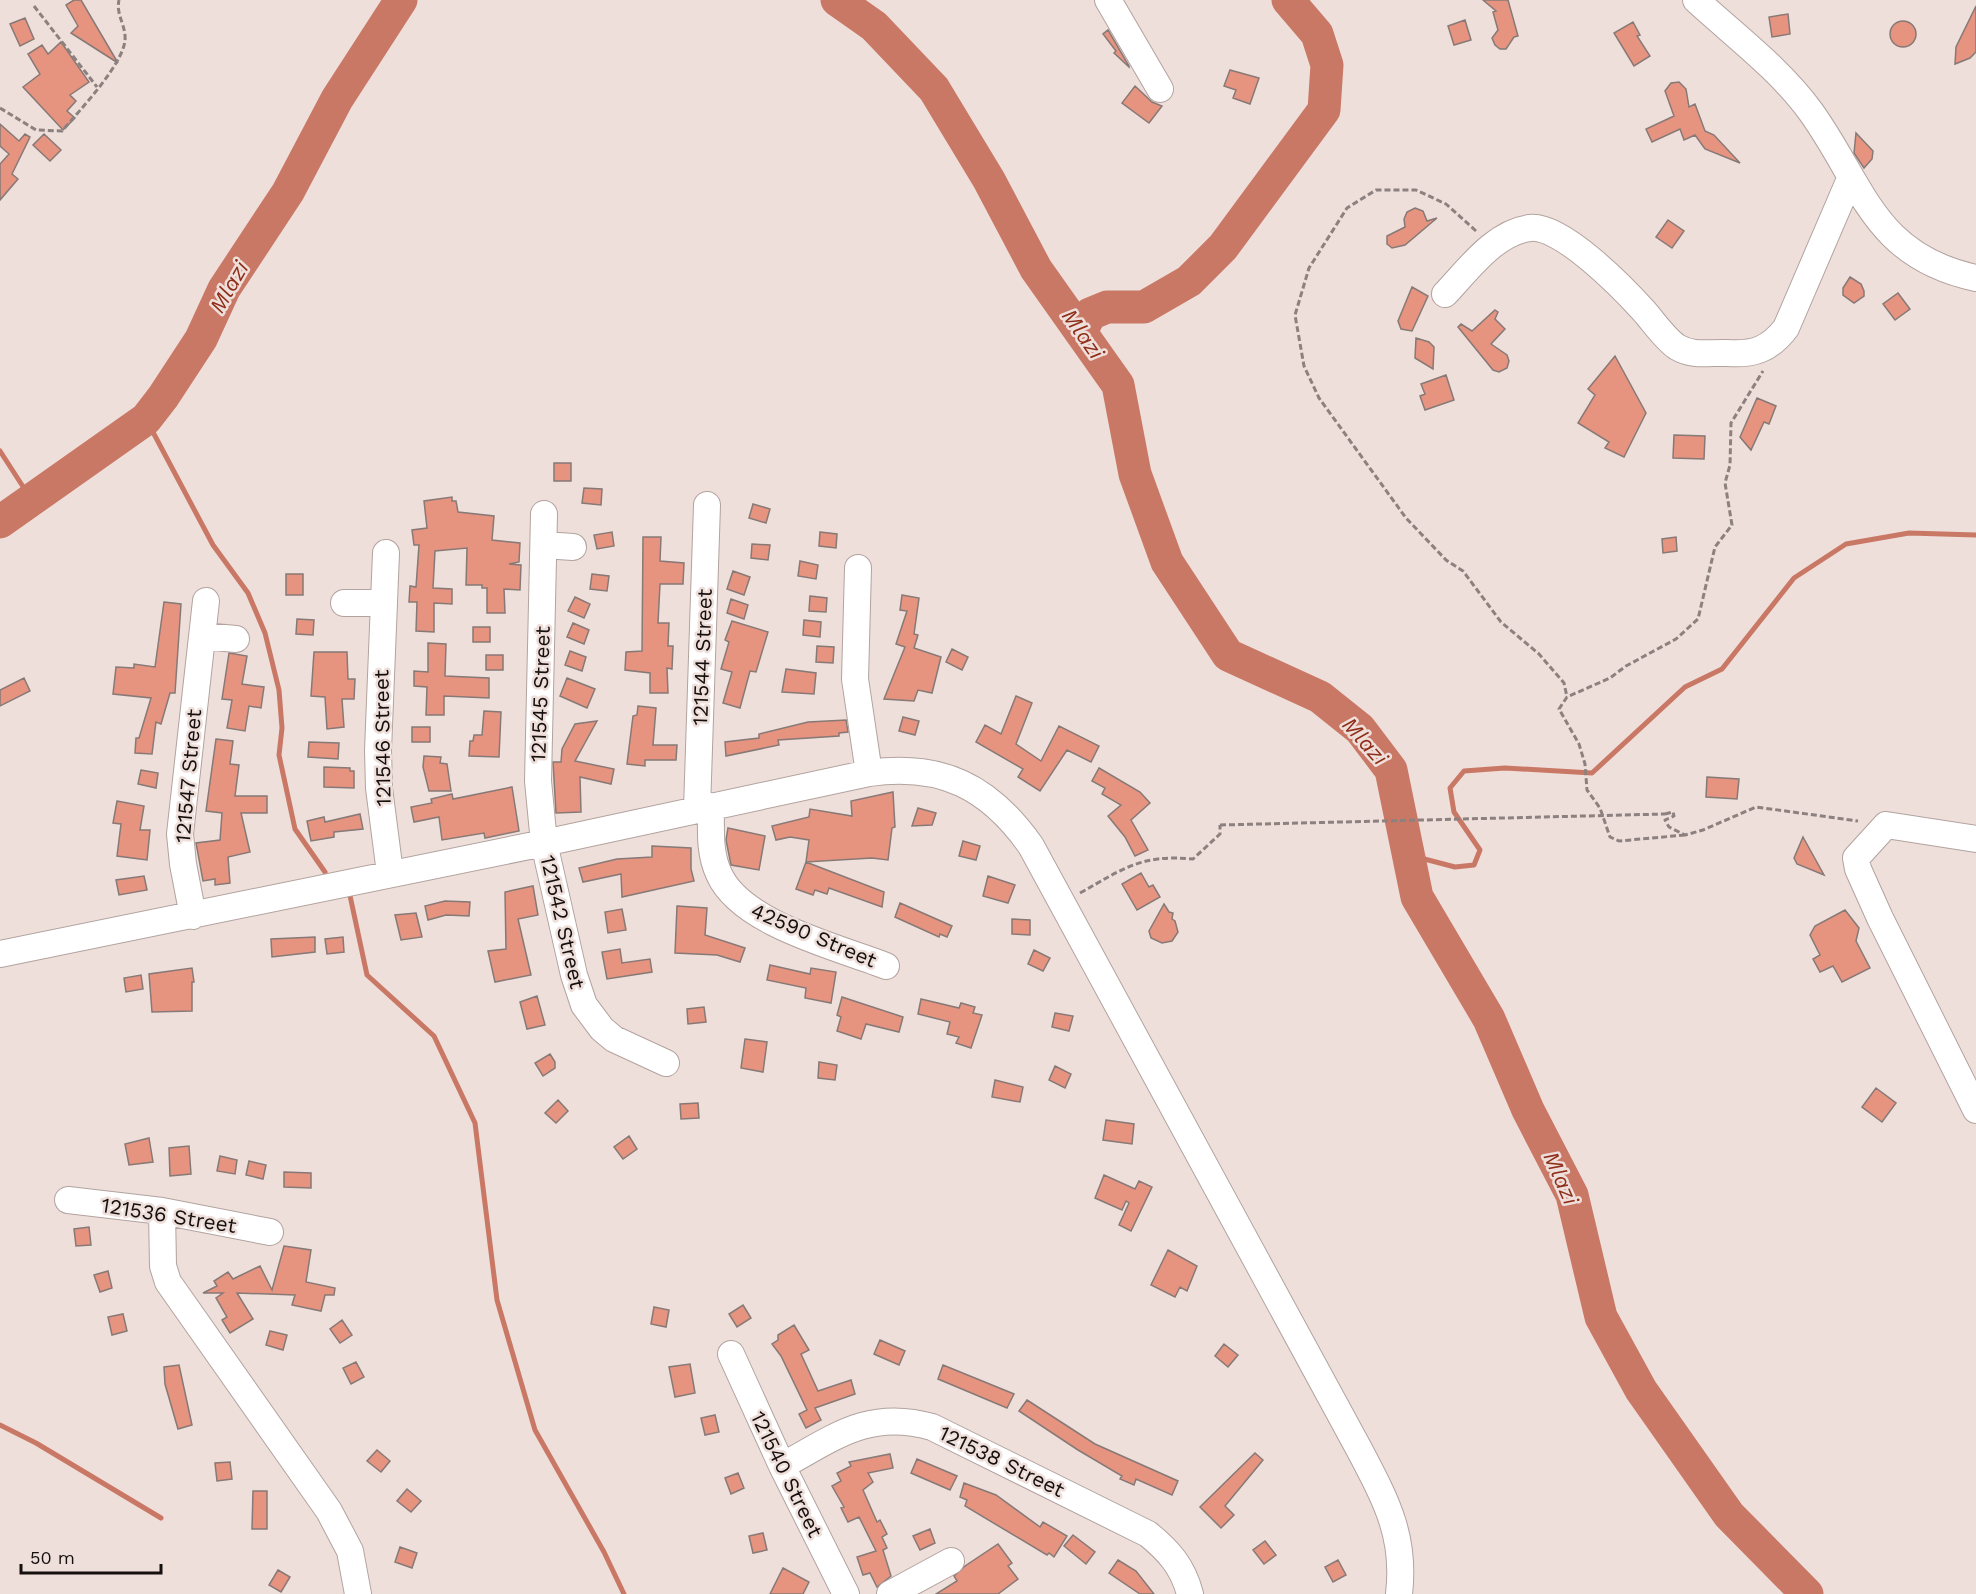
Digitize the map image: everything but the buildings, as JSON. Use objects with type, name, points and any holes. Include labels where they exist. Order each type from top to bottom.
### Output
[{"type":"street","points":[[1108,0],[1160,89]]},
{"type":"street","points":[[1696,0],[1769,66],[1810,112],[1850,179],[1896,240],[1925,261],[1955,273],[1976,278]]},
{"type":"street","points":[[1445,294],[1490,248],[1514,233],[1532,227],[1551,231],[1582,254],[1636,303],[1676,346],[1705,355],[1740,354],[1772,345],[1786,328],[1850,179]]},
{"type":"street","name":"121544 Street","points":[[704,807],[707,505]]},
{"type":"street","name":"121545 Street","points":[[544,514],[538,781],[544,843]]},
{"type":"street","points":[[544,545],[573,547]]},
{"type":"street","name":"121546 Street","points":[[386,553],[382,603],[378,772],[390,873]]},
{"type":"street","points":[[858,568],[855,679],[868,773]]},
{"type":"street","name":"121547 Street","points":[[193,916],[180,834],[206,601]]},
{"type":"street","points":[[344,603],[382,603]]},
{"type":"street","points":[[203,636],[236,639]]},
{"type":"street","points":[[0,954],[544,843],[868,773],[903,770],[942,776],[960,782],[993,801],[1030,846],[1382,1494],[1398,1533],[1402,1556],[1399,1594]]},
{"type":"street","name":"42590 Street","points":[[704,807],[711,848],[719,874],[734,897],[756,914],[774,923],[886,966]]},
{"type":"street","points":[[1976,839],[1886,825],[1856,858],[1858,869],[1976,1110]]},
{"type":"street","name":"121542 Street","points":[[544,843],[574,975],[584,1005],[602,1029],[614,1039],[666,1063]]},
{"type":"street","name":"121536 Street","points":[[68,1200],[162,1211],[270,1232]]},
{"type":"street","points":[[162,1211],[163,1266],[168,1282],[329,1511],[350,1551],[358,1594]]},
{"type":"street","name":"121540 Street","points":[[731,1354],[782,1466],[846,1594]]},
{"type":"street","name":"121538 Street","points":[[782,1466],[859,1426],[893,1419],[932,1427],[1148,1534],[1172,1556],[1182,1569],[1190,1594]]},
{"type":"street","points":[[890,1594],[951,1561]]},
{"type":"path","points":[[0,108],[36,130],[63,131],[120,57],[125,36],[117,9],[119,0]]},
{"type":"path","points":[[34,6],[97,87]]},
{"type":"path","points":[[1490,248],[1473,227],[1446,204],[1416,190],[1376,190],[1347,208],[1309,268],[1295,315],[1304,366],[1319,398],[1406,518],[1446,560],[1463,571],[1501,622],[1539,654],[1564,683],[1567,697]]},
{"type":"path","points":[[1772,345],[1772,355],[1731,423],[1730,465],[1725,483],[1732,525],[1715,547],[1698,619],[1677,639],[1626,666],[1610,678],[1567,697],[1559,709],[1579,744],[1585,764],[1587,790],[1600,808],[1610,837],[1619,841],[1703,830],[1756,807],[1886,825]]},
{"type":"path","points":[[1062,903],[1131,865],[1164,856],[1193,859],[1220,834],[1220,825],[1673,812],[1674,816],[1665,820],[1669,827],[1685,834]]},
{"type":"waterway","name":"Mlazi","points":[[0,522],[146,419],[163,397],[201,339],[224,289],[288,192],[337,99],[401,0]]},
{"type":"waterway","name":"Mlazi","points":[[837,0],[874,26],[934,89],[989,180],[1036,269],[1118,385],[1135,474],[1167,562],[1228,655],[1320,697],[1360,729],[1391,770],[1417,897],[1489,1019],[1528,1110],[1572,1195],[1601,1317],[1641,1390],[1729,1515],[1807,1594]]},
{"type":"waterway","points":[[1081,332],[1090,314],[1107,307],[1144,307],[1189,281],[1223,247],[1324,110],[1327,65],[1317,34],[1288,0]]},
{"type":"waterway","points":[[146,419],[213,545],[248,593],[265,633],[279,690],[282,728],[279,755],[295,829],[325,872]]},
{"type":"waterway","points":[[0,451],[31,499]]},
{"type":"waterway","points":[[1409,855],[1455,867],[1474,865],[1480,850],[1454,812],[1450,788],[1464,771],[1505,768],[1592,773],[1685,687],[1722,669],[1794,578],[1846,544],[1909,533],[1976,535]]},
{"type":"waterway","points":[[349,891],[367,975],[434,1036],[475,1123],[497,1300],[535,1430],[604,1552],[624,1594]]},
{"type":"waterway","points":[[0,1425],[36,1443],[161,1518]]}]
